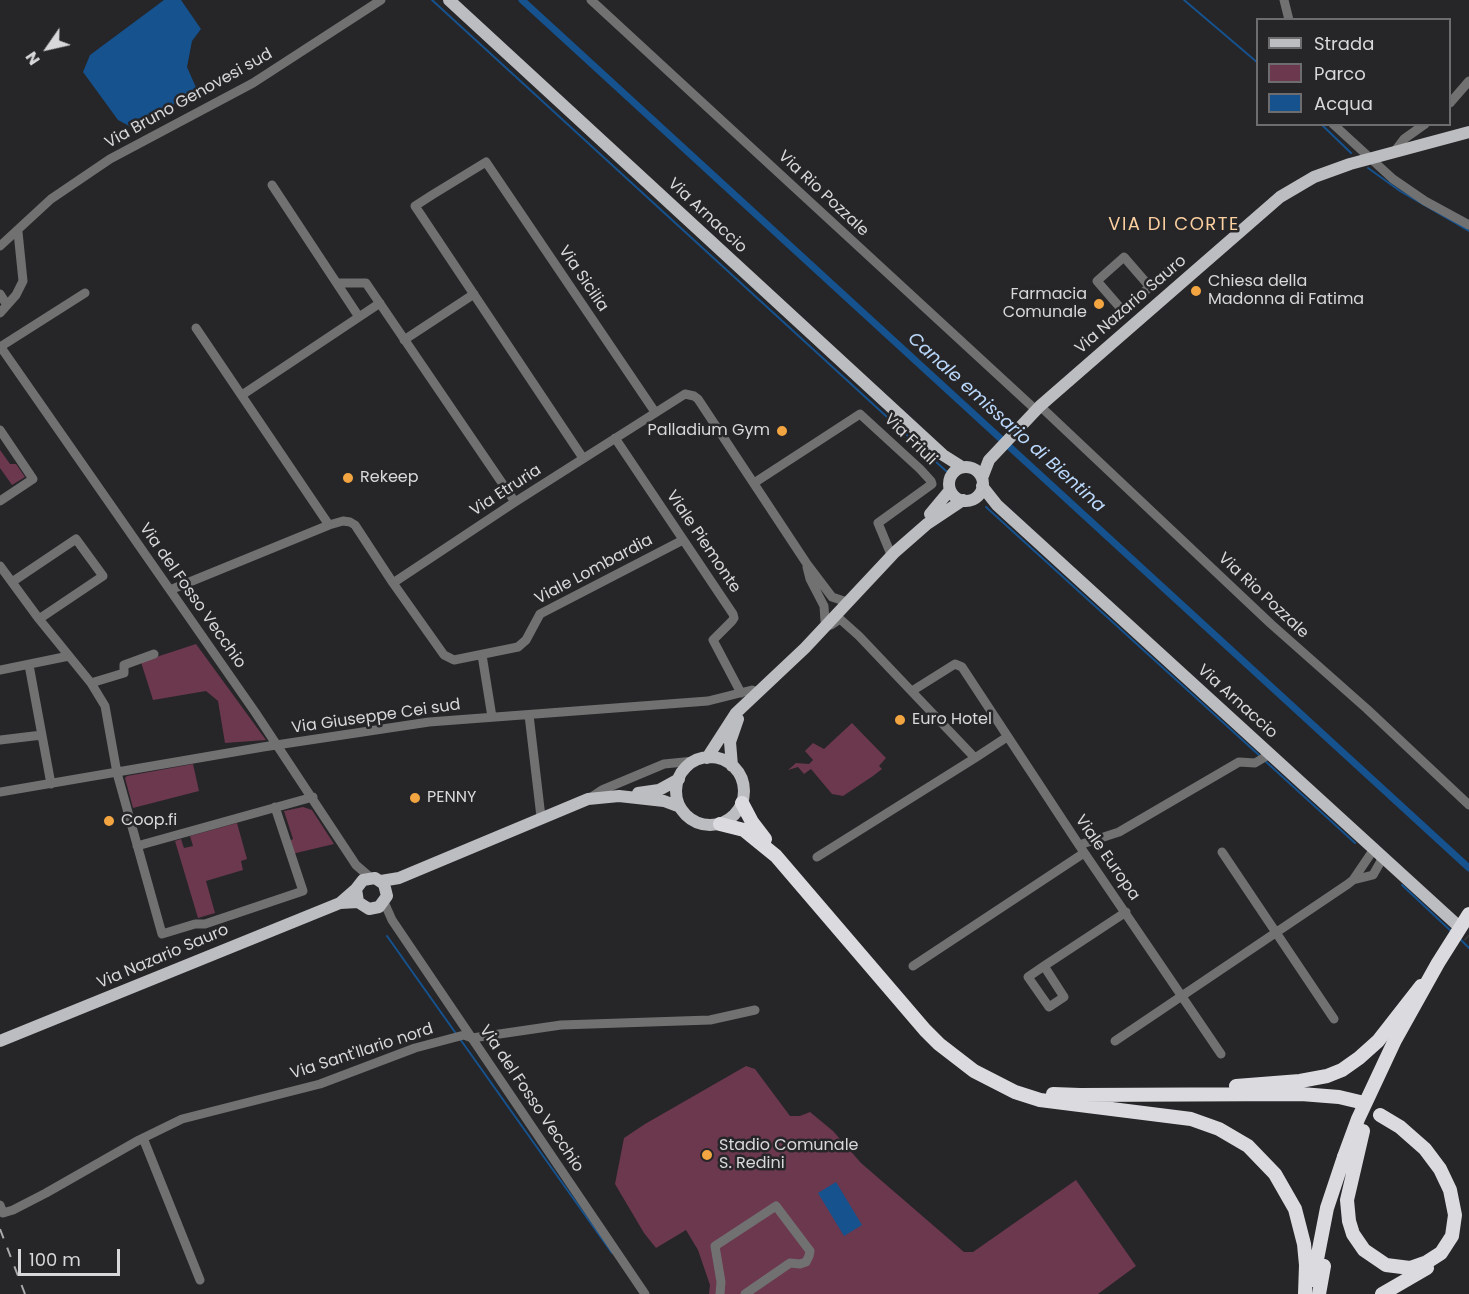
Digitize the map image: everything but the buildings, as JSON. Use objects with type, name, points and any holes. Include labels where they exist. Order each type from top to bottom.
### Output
[{"type":"highway","points":[[742,803],[761,834],[817,895],[917,1016],[957,1054],[984,1071],[1020,1087],[1052,1094],[1301,1094],[1339,1097],[1359,1104],[1322,1099],[1040,1100]]},
{"type":"highway","points":[[720,824],[744,830],[776,856],[912,1016],[939,1044],[964,1065],[1015,1092],[1040,1100],[1191,1119],[1219,1129],[1248,1146],[1275,1174],[1294,1209],[1304,1244],[1305,1294]]},
{"type":"highway","points":[[1311,1294],[1323,1228],[1380,1070],[1438,963],[1469,914]]},
{"type":"highway","points":[[1319,1294],[1331,1229],[1348,1158],[1409,1034],[1469,930]]},
{"type":"highway","points":[[1088,1095],[1283,1083],[1320,1077],[1342,1070],[1378,1041],[1438,963]]},
{"type":"highway","points":[[1363,1131],[1347,1200],[1353,1233],[1364,1250],[1381,1263],[1403,1268],[1418,1266],[1433,1259],[1450,1240],[1455,1220],[1453,1200],[1445,1178],[1425,1149],[1380,1113],[1401,1123],[1419,1137],[1442,1162],[1456,1191],[1460,1219],[1452,1245],[1437,1262],[1382,1294]]},
{"type":"main road","name":"Via Arnaccio","points":[[449,0],[943,455],[962,469]]},
{"type":"main road","name":"Via Nazario Sauro","points":[[980,487],[991,459],[1038,408],[1280,197],[1314,177],[1368,158],[1469,132]]},
{"type":"main road","name":"Via Nazario Sauro","points":[[962,469],[991,459]]},
{"type":"main road","points":[[962,469],[980,487],[970,500],[963,500],[955,497],[950,490],[949,480],[962,469]]},
{"type":"main road","name":"Via Arnaccio","points":[[980,487],[1375,862],[1394,872],[1455,923]]},
{"type":"main road","points":[[720,824],[734,816],[742,803],[742,782],[732,766],[723,760],[707,758],[731,719],[813,639],[890,552],[939,505],[950,490]]},
{"type":"main road","points":[[783,667],[825,621],[907,541],[937,516],[963,500]]},
{"type":"main road","points":[[732,766],[731,734],[746,705]]},
{"type":"main road","name":"Via Nazario Sauro","points":[[0,1041],[372,892],[399,878],[588,799],[660,790],[679,779],[694,761],[707,758]]},
{"type":"main road","points":[[679,779],[676,793],[680,807]]},
{"type":"main road","name":"Via Nazario Sauro","points":[[619,796],[664,801],[680,807],[686,815],[699,823],[720,824]]},
{"type":"street","name":"Via Bruno Genovesi sud","points":[[0,246],[51,200],[110,159],[254,83],[381,0]]},
{"type":"street","name":"Via Rio Pozzale","points":[[591,0],[1469,805]]},
{"type":"street","points":[[1284,0],[1288,18]]},
{"type":"street","points":[[1451,101],[1469,81]]},
{"type":"street","points":[[1335,126],[1368,158],[1407,189],[1469,225]]},
{"type":"street","points":[[1395,151],[1404,140],[1422,126]]},
{"type":"street","name":"Via Sicilia","points":[[474,294],[416,207],[486,162],[655,412]]},
{"type":"street","points":[[272,185],[359,316]]},
{"type":"street","points":[[0,313],[23,281],[18,232]]},
{"type":"street","points":[[1141,318],[1126,308],[1097,281],[1124,257],[1150,287]]},
{"type":"street","points":[[1104,327],[1169,270]]},
{"type":"street","points":[[337,283],[366,283],[515,502]]},
{"type":"street","points":[[0,347],[85,293]]},
{"type":"street","points":[[0,294],[7,305]]},
{"type":"street","points":[[404,340],[474,294],[583,458]]},
{"type":"street","points":[[242,395],[380,303]]},
{"type":"street","points":[[196,328],[329,525]]},
{"type":"street","name":"Via del Fosso Vecchio","points":[[0,347],[313,797],[372,892],[468,1037],[645,1294]]},
{"type":"street","name":"Via Etruria","points":[[393,583],[682,395],[694,396],[807,564],[832,597],[846,602]]},
{"type":"street","name":"Via Friuli","points":[[754,483],[860,414],[931,481],[931,487],[878,523],[890,552]]},
{"type":"street","points":[[0,430],[33,479],[0,501]]},
{"type":"street","name":"Viale Piemonte","points":[[615,438],[734,618],[713,640],[741,693]]},
{"type":"street","points":[[170,590],[343,521],[353,522],[393,583]]},
{"type":"street","points":[[12,582],[76,539],[103,576],[39,619]]},
{"type":"street","name":"Viale Lombardia","points":[[393,583],[446,658],[454,660],[518,647],[526,640],[540,614],[683,540]]},
{"type":"street","name":"Via Etruria","points":[[807,564],[810,579],[825,610],[825,621]]},
{"type":"street","points":[[0,566],[101,699],[107,713],[117,773],[162,934],[195,924],[204,924],[303,891],[275,807]]},
{"type":"street","points":[[846,602],[847,616],[859,636]]},
{"type":"street","points":[[813,639],[839,619],[859,636],[975,758]]},
{"type":"street","points":[[91,683],[124,673],[124,665],[154,654]]},
{"type":"street","points":[[482,654],[492,717]]},
{"type":"street","points":[[0,670],[69,656]]},
{"type":"street","name":"Viale Europa","points":[[912,691],[955,664],[962,668],[1081,849],[1183,995],[1221,1054]]},
{"type":"street","points":[[30,665],[51,784]]},
{"type":"street","name":"Via Giuseppe Cei sud","points":[[0,792],[429,722],[708,702],[752,690],[758,692]]},
{"type":"street","points":[[529,714],[541,818]]},
{"type":"street","points":[[0,740],[42,735]]},
{"type":"street","points":[[816,857],[1007,737]]},
{"type":"street","points":[[913,966],[1081,849],[1119,832],[1239,762],[1256,763],[1265,758]]},
{"type":"street","name":"Via Nazario Sauro","points":[[588,799],[602,790],[664,764],[694,761]]},
{"type":"street","points":[[137,846],[313,797]]},
{"type":"street","points":[[1222,852],[1334,1019]]},
{"type":"street","points":[[1375,862],[1394,872]]},
{"type":"street","points":[[1115,1041],[1353,880],[1375,862]]},
{"type":"street","points":[[1353,880],[1375,862]]},
{"type":"street","points":[[1044,966],[1126,912]]},
{"type":"street","name":"Via Sant'Ilario nord","points":[[1,1209],[44,1194],[143,1138],[182,1119],[320,1084],[415,1048],[452,1038],[561,1025],[710,1020],[755,1010]]},
{"type":"street","points":[[143,1138],[200,1280]]},
{"type":"street","points":[[720,1294],[721,1282],[715,1246],[776,1206],[810,1251],[809,1256],[806,1262],[790,1263],[745,1294]]},
{"type":"green space","points":[[0,450],[10,464],[16,464],[25,477],[12,485],[0,468]]},
{"type":"green space","points":[[196,644],[266,740],[225,743],[218,701],[206,691],[153,700],[141,662]]},
{"type":"green space","points":[[852,723],[886,758],[879,766],[882,769],[873,776],[843,796],[832,794],[811,769],[804,774],[798,767],[788,770],[796,763],[809,764],[813,760],[805,751],[813,743],[824,749]]},
{"type":"green space","points":[[193,764],[199,791],[133,808],[125,778],[127,776]]},
{"type":"green space","points":[[303,807],[312,810],[334,844],[292,854],[289,841],[293,839],[284,811]]},
{"type":"green space","points":[[237,823],[247,859],[241,861],[243,870],[206,881],[215,913],[198,918],[175,841],[181,839],[184,848],[193,846],[190,836]]},
{"type":"green space","points":[[746,1066],[755,1069],[790,1116],[800,1116],[810,1112],[833,1131],[861,1163],[964,1252],[973,1252],[1076,1180],[1136,1266],[1098,1294],[709,1294],[710,1285],[698,1250],[686,1230],[656,1248],[644,1233],[615,1184],[624,1138]]},
{"type":"water","points":[[164,0],[181,0],[201,29],[192,41],[187,67],[198,92],[179,101],[140,127],[131,127],[118,120],[83,72],[90,55]]},
{"type":"water","points":[[836,1182],[862,1225],[844,1236],[818,1193]]},
{"type":"waterway","points":[[432,0],[946,471]]},
{"type":"waterway","name":"Canale emissario di Bientina","points":[[522,0],[1469,868]]},
{"type":"waterway","points":[[1184,0],[1256,61]]},
{"type":"waterway","points":[[1323,126],[1351,153]]},
{"type":"waterway","points":[[1368,168],[1400,191],[1469,231]]},
{"type":"waterway","points":[[986,507],[1260,756]]},
{"type":"waterway","points":[[1264,760],[1355,843]]},
{"type":"waterway","points":[[1402,885],[1452,932]]},
{"type":"waterway","points":[[387,936],[457,1035]]},
{"type":"waterway","points":[[1460,939],[1469,948]]},
{"type":"waterway","points":[[460,1039],[612,1253]]},
{"type":"tunnel","points":[[1455,923],[1469,936]]},
{"type":"railway","points":[[0,1229],[25,1294]]},
{"type":"place","name":"Chiesa della Madonna di Fatima","points":[[1196,291]]},
{"type":"place","name":"Farmacia Comunale","points":[[1099,304]]},
{"type":"place","name":"Palladium Gym","points":[[782,431]]},
{"type":"place","name":"Rekeep","points":[[348,478]]},
{"type":"place","name":"Euro Hotel","points":[[900,720]]},
{"type":"place","name":"PENNY","points":[[415,798]]},
{"type":"place","name":"Coop.fi","points":[[109,821]]},
{"type":"place","name":"Stadio Comunale S. Redini","points":[[707,1155]]},
{"type":"district","name":"VIA DI CORTE","points":[[1174,225]]}]
